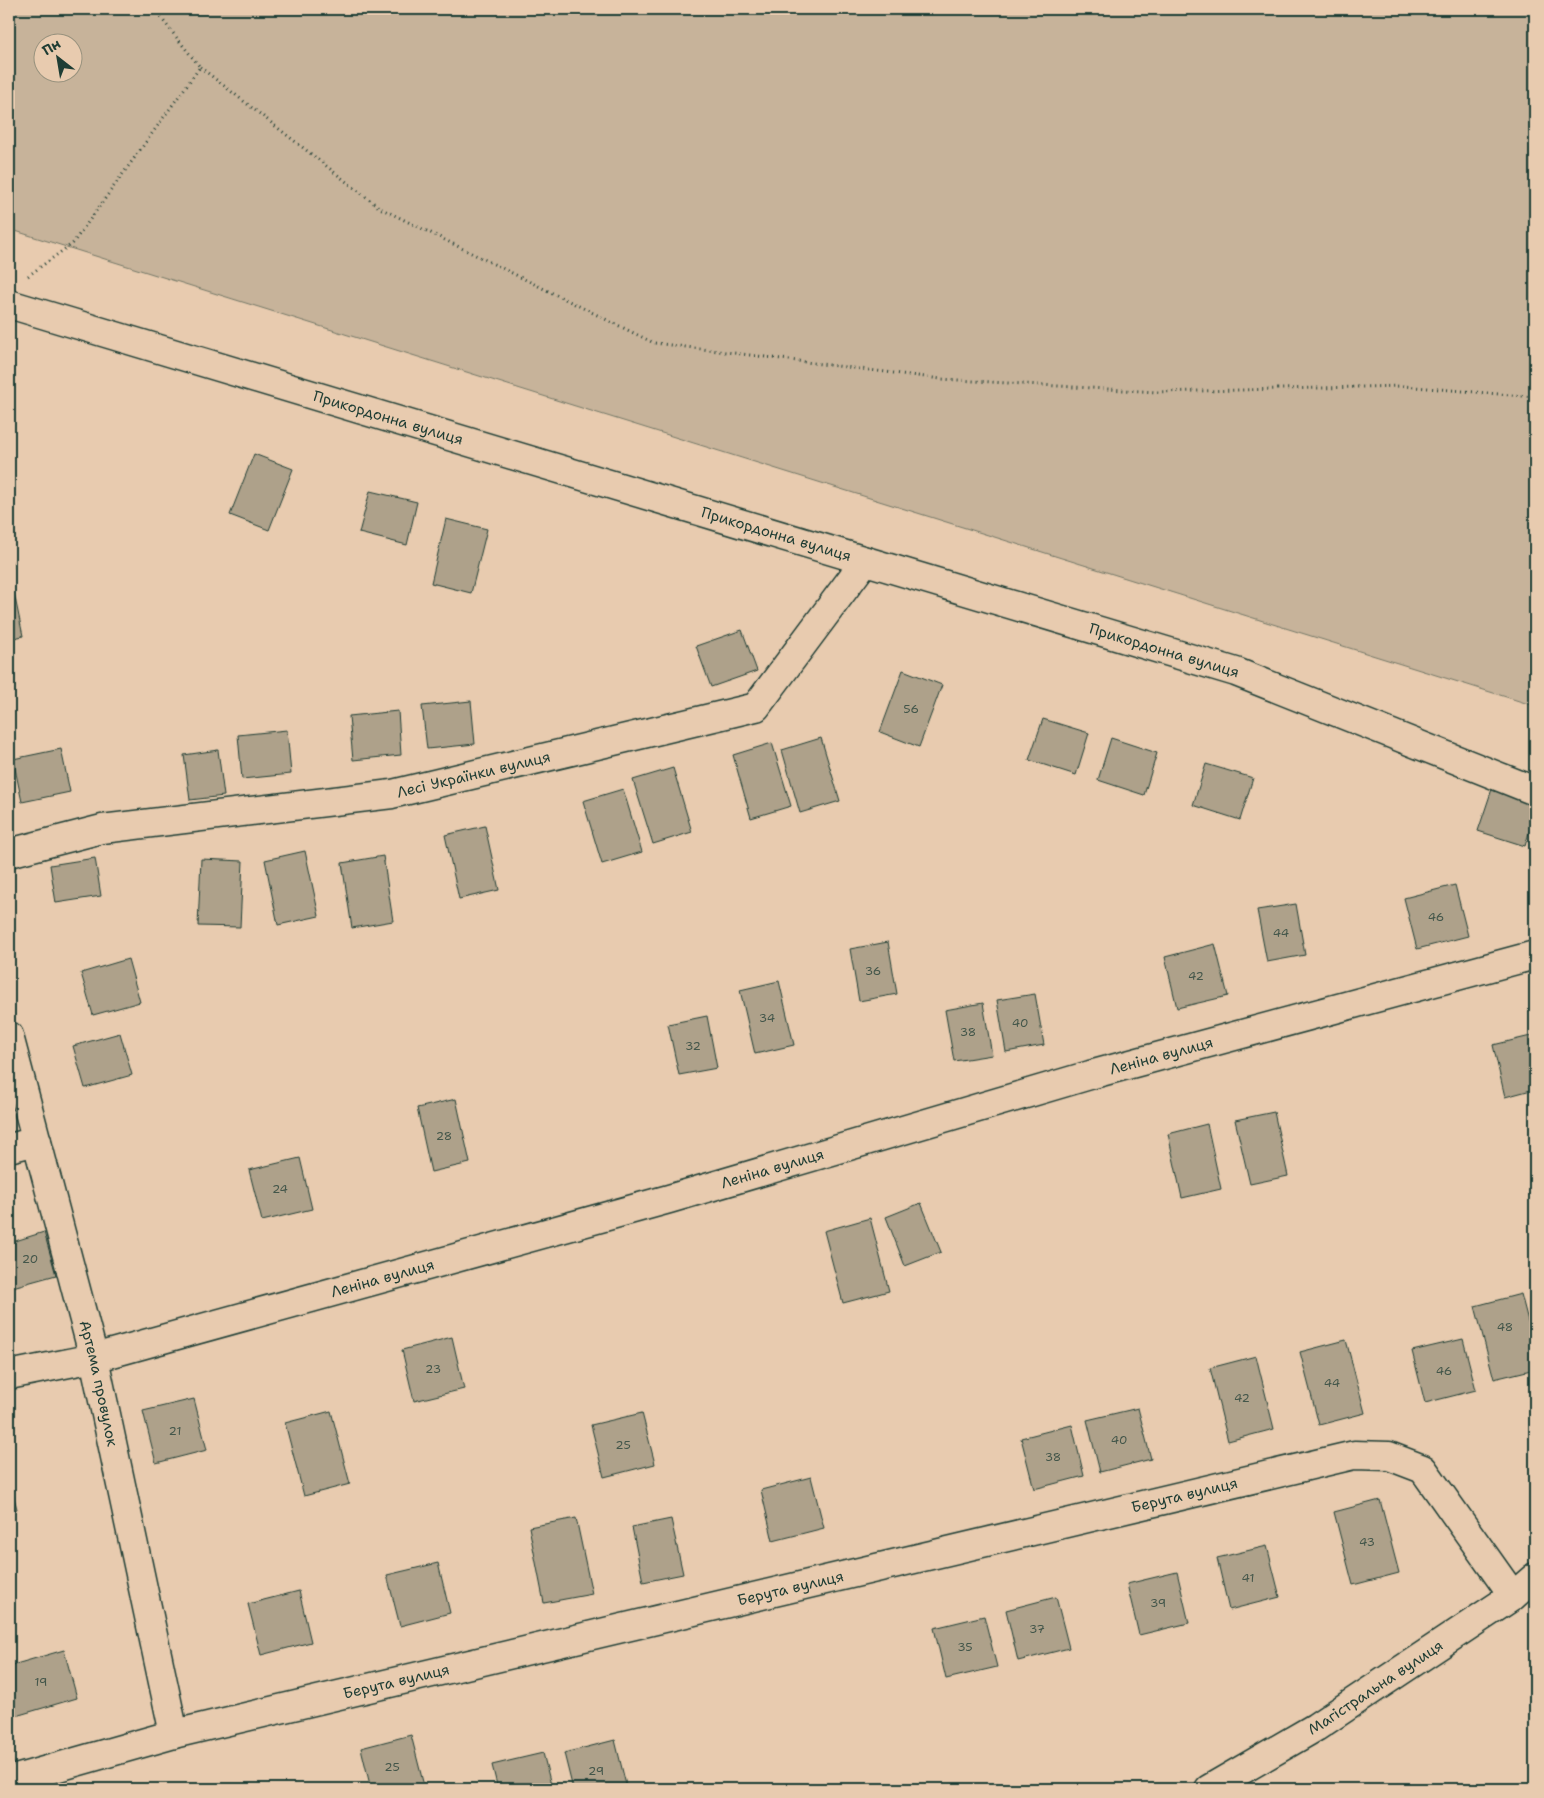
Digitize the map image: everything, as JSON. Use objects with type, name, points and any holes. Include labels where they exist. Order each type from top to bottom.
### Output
[{"type":"street","name":"Прикордонна вулиця","points":[[9,304],[1236,672],[1535,791]]},
{"type":"street","name":"Лесі Українки вулиця","points":[[9,853],[102,829],[392,794],[756,707],[865,561]]},
{"type":"street","name":"Леніна вулиця","points":[[9,1375],[94,1358],[669,1199],[1099,1073],[1535,955]]},
{"type":"street","name":"Артема провулок","points":[[9,1036],[94,1358],[174,1734]]},
{"type":"street","points":[[9,1148],[37,1141]]},
{"type":"street","name":"Берута вулиця","points":[[9,1781],[174,1734],[1354,1455],[1389,1456],[1423,1469],[1513,1596]]},
{"type":"street","name":"Магістральна вулиця","points":[[1209,1789],[1316,1727],[1513,1596],[1535,1577]]},
{"type":"path","points":[[154,9],[200,67],[380,208],[654,343],[941,379],[1157,392],[1403,386],[1535,397]]},
{"type":"path","points":[[25,279],[73,243],[200,67]]},
{"type":"shaded area","points":[[9,9],[1535,9],[1535,706],[9,229]]},
{"type":"building","points":[[254,454],[293,469],[269,530],[230,515]]},
{"type":"building","points":[[370,491],[417,502],[407,545],[359,533]]},
{"type":"building","points":[[446,519],[487,529],[471,593],[431,583]]},
{"type":"building","points":[[9,551],[12,568],[9,569]]},
{"type":"building","points":[[14,593],[23,636],[9,639],[9,594]]},
{"type":"building","points":[[742,630],[757,671],[711,687],[696,646]]},
{"type":"building","points":[[903,670],[942,685],[919,747],[880,732]]},
{"type":"building","points":[[471,701],[475,744],[427,749],[422,706]]},
{"type":"building","points":[[398,711],[401,755],[353,760],[349,716]]},
{"type":"building","points":[[1043,719],[1089,733],[1076,775],[1029,760]]},
{"type":"building","points":[[287,730],[291,774],[242,779],[238,735]]},
{"type":"building","points":[[821,738],[840,801],[800,813],[782,750]]},
{"type":"building","points":[[1111,738],[1157,753],[1144,795],[1098,780]]},
{"type":"building","points":[[772,743],[791,806],[751,818],[733,755]]},
{"type":"building","points":[[61,749],[70,792],[22,802],[13,759]]},
{"type":"building","points":[[218,750],[224,796],[190,800],[184,755]]},
{"type":"building","points":[[1206,764],[1253,778],[1240,820],[1193,805]]},
{"type":"building","points":[[673,768],[692,832],[653,844],[633,780]]},
{"type":"building","points":[[623,789],[642,852],[602,864],[583,801]]},
{"type":"building","points":[[1492,789],[1535,803],[1535,813],[1525,846],[1478,831]]},
{"type":"building","points":[[485,826],[499,890],[459,899],[445,835]]},
{"type":"building","points":[[305,851],[319,916],[278,925],[265,860]]},
{"type":"building","points":[[383,856],[393,921],[352,928],[342,863]]},
{"type":"building","points":[[95,858],[101,896],[56,903],[50,865]]},
{"type":"building","points":[[201,859],[243,861],[240,927],[198,926]]},
{"type":"building","points":[[1455,885],[1468,936],[1417,949],[1404,898]]},
{"type":"building","points":[[1296,904],[1305,955],[1267,962],[1257,910]]},
{"type":"building","points":[[888,942],[897,994],[859,1001],[850,949]]},
{"type":"building","points":[[1215,944],[1228,996],[1177,1008],[1165,957]]},
{"type":"building","points":[[128,959],[140,1002],[93,1015],[81,973]]},
{"type":"building","points":[[779,981],[794,1045],[755,1054],[740,990]]},
{"type":"building","points":[[1035,994],[1044,1045],[1006,1052],[997,1000]]},
{"type":"building","points":[[983,1003],[992,1055],[954,1061],[945,1010]]},
{"type":"building","points":[[707,1016],[717,1068],[679,1075],[668,1024]]},
{"type":"building","points":[[120,1033],[132,1075],[85,1088],[73,1046]]},
{"type":"building","points":[[1535,1035],[1535,1089],[1505,1097],[1493,1045]]},
{"type":"building","points":[[456,1099],[470,1163],[431,1172],[417,1108]]},
{"type":"building","points":[[1274,1112],[1288,1176],[1250,1184],[1235,1120]]},
{"type":"building","points":[[1207,1124],[1221,1189],[1182,1198],[1168,1134]]},
{"type":"building","points":[[300,1158],[312,1209],[262,1221],[249,1170]]},
{"type":"building","points":[[921,1203],[941,1252],[905,1266],[886,1217]]},
{"type":"building","points":[[870,1218],[889,1291],[843,1303],[824,1231]]},
{"type":"building","points":[[44,1232],[56,1275],[9,1288],[9,1243]]},
{"type":"building","points":[[1521,1294],[1535,1348],[1535,1369],[1494,1379],[1475,1306]]},
{"type":"building","points":[[452,1337],[464,1389],[414,1401],[402,1350]]},
{"type":"building","points":[[1463,1339],[1476,1390],[1425,1403],[1412,1351]]},
{"type":"building","points":[[1346,1340],[1365,1413],[1319,1425],[1300,1352]]},
{"type":"building","points":[[1256,1356],[1274,1429],[1228,1441],[1210,1368]]},
{"type":"building","points":[[194,1399],[207,1450],[156,1463],[143,1411]]},
{"type":"building","points":[[1138,1408],[1151,1459],[1100,1472],[1087,1420]]},
{"type":"building","points":[[331,1411],[350,1484],[304,1496],[285,1423]]},
{"type":"building","points":[[642,1413],[655,1464],[604,1477],[591,1425]]},
{"type":"building","points":[[1072,1425],[1084,1476],[1034,1489],[1021,1438]]},
{"type":"building","points":[[811,1477],[824,1528],[773,1541],[761,1490]]},
{"type":"building","points":[[9,1478],[17,1509],[9,1511]]},
{"type":"building","points":[[1380,1500],[1399,1573],[1353,1585],[1334,1512]]},
{"type":"building","points":[[576,1518],[592,1594],[544,1603],[529,1527]]},
{"type":"building","points":[[671,1519],[683,1574],[643,1582],[632,1527]]},
{"type":"building","points":[[1267,1546],[1280,1597],[1229,1610],[1217,1558]]},
{"type":"building","points":[[438,1563],[450,1613],[400,1626],[387,1575]]},
{"type":"building","points":[[1177,1572],[1189,1623],[1139,1635],[1127,1584]]},
{"type":"building","points":[[299,1591],[311,1642],[261,1655],[248,1604]]},
{"type":"building","points":[[1056,1597],[1069,1648],[1018,1661],[1006,1610]]},
{"type":"building","points":[[984,1616],[997,1667],[946,1679],[934,1628]]},
{"type":"building","points":[[64,1650],[77,1698],[9,1718],[9,1666]]},
{"type":"building","points":[[411,1735],[424,1786],[411,1789],[371,1789],[361,1748]]},
{"type":"building","points":[[615,1740],[627,1789],[573,1789],[564,1753]]},
{"type":"building","points":[[543,1753],[552,1789],[498,1789],[492,1765]]}]
